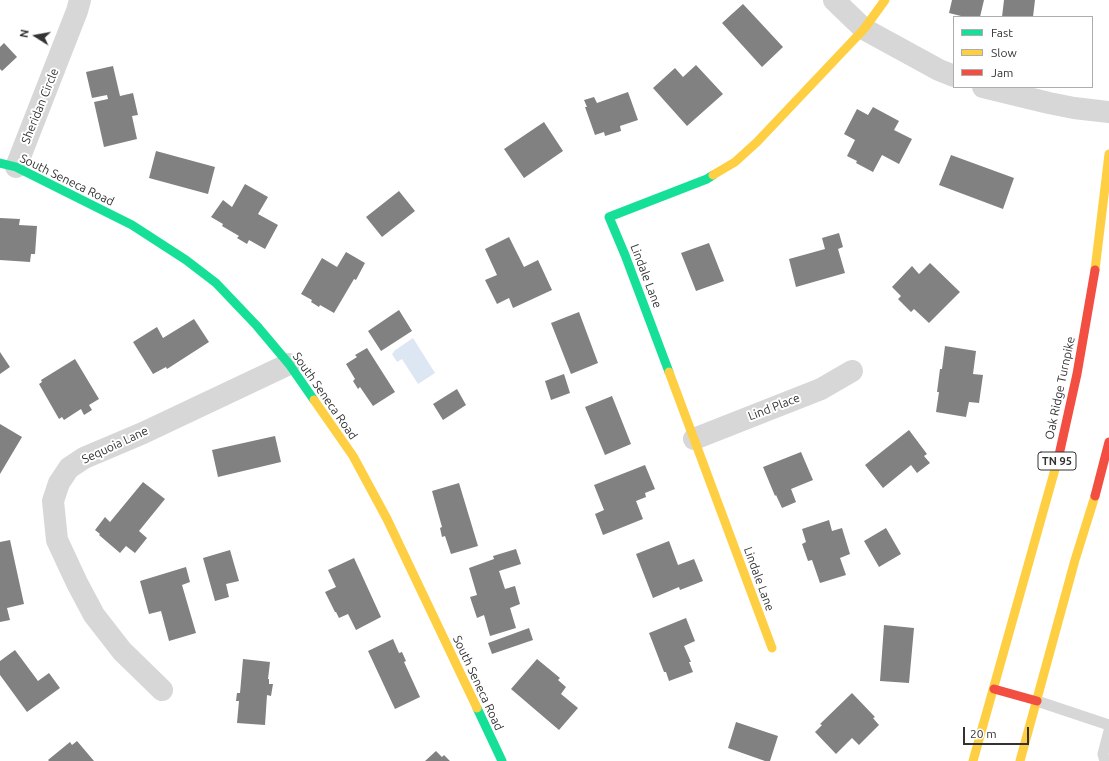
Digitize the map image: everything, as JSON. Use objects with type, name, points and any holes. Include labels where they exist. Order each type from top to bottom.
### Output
[{"type":"main road","points":[[864,28],[885,0]]},
{"type":"main road","name":"Lindale Lane","points":[[772,648],[625,255],[609,217],[707,180],[735,162],[757,142],[864,28]]},
{"type":"main road","name":"Oak Ridge Turnpike","points":[[973,761],[1058,459],[1077,374],[1094,272],[1109,154]]},
{"type":"main road","name":"South Seneca Road","points":[[8,165],[132,225],[186,260],[216,283],[257,326],[289,364],[353,456],[387,519],[502,761]]},
{"type":"main road","points":[[1020,761],[1109,442]]},
{"type":"main road","points":[[994,689],[1037,701]]},
{"type":"street","name":"Sheridan Circle","points":[[8,165],[75,18],[80,0]]},
{"type":"street","points":[[834,0],[864,28],[939,70],[953,76]]},
{"type":"street","points":[[986,88],[1074,108],[1109,112]]},
{"type":"street","name":"Sequoia Lane","points":[[162,690],[122,651],[94,615],[77,583],[57,540],[53,501],[59,483],[69,468],[84,458],[143,433],[289,364]]},
{"type":"street","name":"Lind Place","points":[[694,438],[821,389],[852,371]]},
{"type":"lane","points":[[1037,701],[1109,725]]},
{"type":"lane","points":[[1105,761],[1103,754],[1109,731]]},
{"type":"shaded area","points":[[413,338],[435,373],[418,384],[402,359],[397,362],[392,354]]},
{"type":"building","points":[[952,0],[984,0],[980,16],[961,16],[949,13]]},
{"type":"building","points":[[1004,0],[1035,0],[1033,16],[1002,16]]},
{"type":"building","points":[[743,4],[783,47],[762,67],[722,23]]},
{"type":"building","points":[[4,43],[17,57],[2,71],[0,69],[0,47]]},
{"type":"building","points":[[696,65],[723,94],[687,126],[653,88],[675,68],[683,77]]},
{"type":"building","points":[[113,66],[120,96],[133,93],[138,115],[132,116],[137,139],[104,147],[94,102],[108,99],[107,95],[92,98],[86,72]]},
{"type":"building","points":[[628,92],[638,120],[620,126],[621,131],[605,136],[604,132],[595,135],[584,100],[594,97],[597,103]]},
{"type":"building","points":[[873,107],[899,121],[894,130],[912,139],[899,164],[882,155],[873,172],[856,163],[857,161],[847,156],[855,140],[844,134],[857,109],[868,115]]},
{"type":"building","points":[[544,122],[563,151],[524,178],[504,149]]},
{"type":"building","points":[[156,151],[215,167],[208,194],[149,178]]},
{"type":"building","points":[[951,155],[1014,178],[1003,209],[939,185]]},
{"type":"building","points":[[245,184],[268,197],[258,214],[278,225],[265,249],[249,240],[247,244],[237,238],[239,236],[222,226],[223,224],[211,217],[223,200],[232,207]]},
{"type":"building","points":[[399,191],[415,211],[382,237],[366,217]]},
{"type":"building","points":[[0,218],[20,219],[19,225],[37,226],[35,254],[31,254],[30,262],[0,260]]},
{"type":"building","points":[[839,233],[843,247],[838,249],[845,273],[796,287],[789,259],[825,249],[822,238]]},
{"type":"building","points":[[509,237],[524,267],[538,260],[552,290],[513,308],[509,298],[497,304],[485,280],[497,275],[485,249]]},
{"type":"building","points":[[709,243],[724,281],[696,291],[681,253]]},
{"type":"building","points":[[346,252],[365,263],[356,280],[354,279],[334,313],[320,305],[319,307],[311,302],[312,300],[301,294],[322,258],[337,267]]},
{"type":"building","points":[[930,263],[960,292],[929,323],[914,309],[911,312],[898,299],[901,296],[892,287],[912,266],[919,274]]},
{"type":"building","points":[[399,310],[412,331],[381,351],[368,331]]},
{"type":"building","points":[[579,312],[598,363],[571,374],[551,323]]},
{"type":"building","points":[[194,319],[209,342],[167,369],[166,367],[153,374],[133,342],[157,327],[163,338]]},
{"type":"building","points":[[945,346],[976,351],[973,374],[983,375],[979,403],[969,402],[966,417],[936,412],[940,369],[942,369]]},
{"type":"building","points":[[367,348],[395,392],[373,406],[360,387],[358,389],[353,381],[355,379],[346,364],[357,357],[355,355]]},
{"type":"building","points":[[0,352],[10,367],[0,374]]},
{"type":"building","points":[[75,359],[99,399],[89,405],[92,410],[84,415],[81,409],[64,420],[62,417],[59,419],[39,384],[42,382],[41,380]]},
{"type":"building","points":[[564,374],[570,393],[551,400],[545,381]]},
{"type":"building","points":[[457,389],[466,405],[443,420],[433,404]]},
{"type":"building","points":[[612,396],[631,444],[605,455],[585,407]]},
{"type":"building","points":[[0,424],[22,437],[0,474]]},
{"type":"building","points":[[909,430],[927,454],[924,456],[930,463],[917,473],[911,465],[883,488],[865,465]]},
{"type":"building","points":[[275,436],[281,462],[218,477],[212,450]]},
{"type":"building","points":[[801,452],[813,480],[791,489],[796,502],[782,508],[776,495],[775,496],[763,467]]},
{"type":"building","points":[[645,465],[655,489],[645,493],[646,497],[636,501],[643,519],[603,535],[595,514],[604,510],[594,485]]},
{"type":"building","points":[[143,482],[165,499],[139,531],[147,538],[135,553],[126,546],[120,553],[95,530],[105,517],[110,522]]},
{"type":"building","points":[[459,483],[478,546],[451,554],[445,536],[442,537],[440,528],[442,527],[432,491]]},
{"type":"building","points":[[829,520],[832,531],[842,528],[850,554],[840,558],[846,575],[820,583],[812,560],[808,561],[802,544],[806,542],[802,529]]},
{"type":"building","points":[[886,528],[901,554],[879,567],[864,541]]},
{"type":"building","points":[[10,540],[24,604],[7,608],[10,620],[0,622],[0,542]]},
{"type":"building","points":[[669,541],[678,565],[694,559],[703,581],[680,590],[679,587],[653,598],[636,554]]},
{"type":"building","points":[[516,549],[521,564],[499,571],[505,589],[515,586],[520,604],[510,608],[516,628],[490,636],[484,615],[477,618],[470,597],[477,595],[469,568],[494,559],[493,556]]},
{"type":"building","points":[[230,550],[239,581],[226,584],[229,597],[215,601],[203,558]]},
{"type":"building","points":[[354,558],[381,617],[356,630],[348,614],[339,618],[325,592],[336,587],[328,570]]},
{"type":"building","points":[[186,567],[190,582],[182,585],[196,633],[169,641],[161,611],[149,614],[140,581]]},
{"type":"building","points":[[686,618],[695,641],[684,646],[691,662],[689,662],[693,672],[669,681],[649,633]]},
{"type":"building","points":[[884,625],[914,628],[909,683],[880,681]]},
{"type":"building","points":[[529,628],[533,640],[492,654],[488,643]]},
{"type":"building","points":[[393,639],[399,653],[402,652],[406,661],[404,662],[420,697],[395,709],[368,651]]},
{"type":"building","points":[[15,650],[38,681],[49,673],[60,688],[27,712],[0,675],[0,661]]},
{"type":"building","points":[[243,659],[270,662],[268,679],[269,684],[273,684],[271,696],[267,695],[265,725],[237,723],[239,701],[236,701],[237,693],[240,693]]},
{"type":"building","points":[[537,659],[560,678],[558,680],[566,687],[561,694],[578,708],[559,730],[511,689]]},
{"type":"building","points":[[852,693],[875,717],[873,718],[879,725],[859,745],[852,738],[836,754],[815,732],[822,725],[820,724]]},
{"type":"building","points":[[736,722],[778,736],[770,761],[765,761],[728,748]]},
{"type":"building","points":[[77,741],[94,761],[48,760],[70,742],[72,745]]},
{"type":"building","points":[[436,751],[442,757],[444,755],[450,761],[425,761]]},
{"type":"traffic: fast","points":[[0,163],[16,167],[132,225],[186,260],[216,283],[257,326],[289,364],[314,400]]},
{"type":"traffic: fast","points":[[669,372],[625,255],[609,217],[707,179],[713,175]]},
{"type":"traffic: fast","points":[[477,708],[502,761]]},
{"type":"traffic: slow","points":[[713,175],[735,162],[757,142],[864,29],[885,0]]},
{"type":"traffic: slow","points":[[1095,270],[1109,154]]},
{"type":"traffic: slow","points":[[669,372],[772,648]]},
{"type":"traffic: slow","points":[[314,400],[353,456],[387,519],[477,708]]},
{"type":"traffic: slow","points":[[973,761],[1059,455]]},
{"type":"traffic: slow","points":[[1020,761],[1075,560],[1095,496]]},
{"type":"traffic: jam","points":[[1059,455],[1077,374],[1095,270]]},
{"type":"traffic: jam","points":[[1095,496],[1109,442]]},
{"type":"traffic: jam","points":[[994,689],[1037,701]]}]
